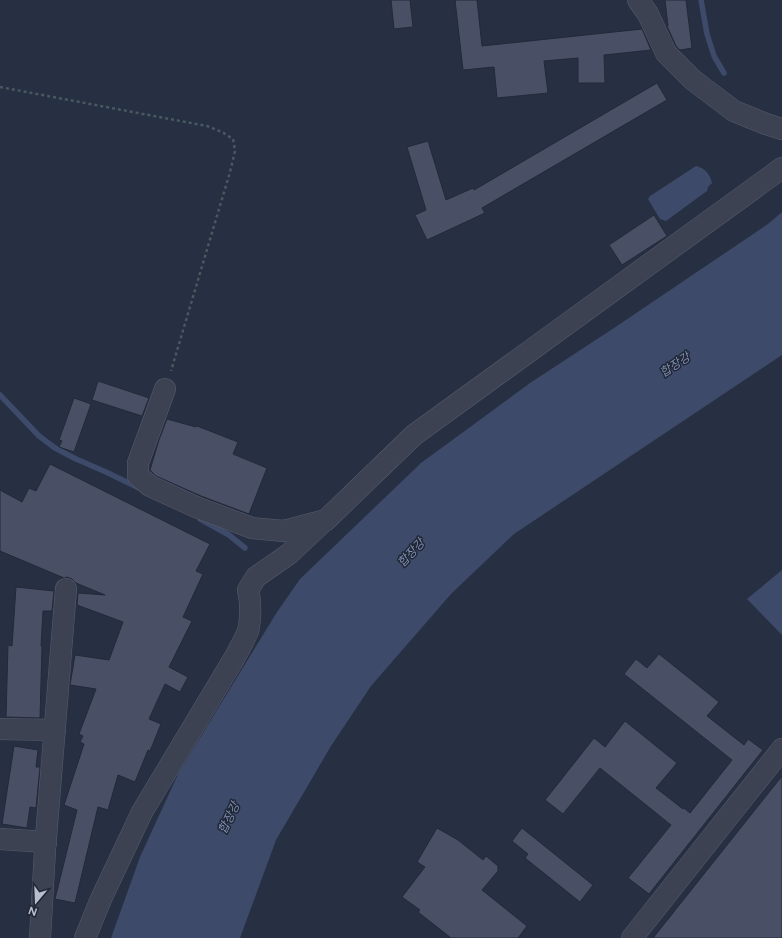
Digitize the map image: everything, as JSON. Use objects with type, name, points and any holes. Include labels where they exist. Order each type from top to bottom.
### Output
[{"type":"street","points":[[638,0],[648,14],[666,53],[693,80],[734,110],[766,124],[782,129]]},
{"type":"street","points":[[85,938],[101,899],[142,812],[235,657],[248,632],[250,598],[248,590],[256,578],[289,554],[414,435],[782,168]]},
{"type":"street","points":[[165,389],[138,463],[138,476],[150,486],[196,507],[252,528],[284,531],[326,520]]},
{"type":"street","points":[[40,938],[66,590]]},
{"type":"street","points":[[0,729],[55,730]]},
{"type":"street","points":[[632,938],[782,749]]},
{"type":"street","points":[[0,839],[46,842]]},
{"type":"path","points":[[0,87],[207,126],[222,132],[233,139],[235,151],[230,172],[165,389]]},
{"type":"water","points":[[696,166],[707,172],[710,177],[712,183],[708,187],[707,191],[666,221],[660,219],[648,199],[650,196]]},
{"type":"water","name":"합장강","points":[[782,212],[782,355],[514,534],[451,594],[371,686],[331,746],[276,840],[240,938],[111,938],[140,857],[179,772],[277,612],[300,579],[421,463],[530,383],[768,224]]},
{"type":"water","points":[[782,570],[782,635],[747,599]]},
{"type":"building","points":[[391,0],[410,0],[413,27],[394,29]]},
{"type":"building","points":[[455,0],[477,0],[482,46],[642,29],[651,50],[604,55],[605,83],[578,83],[578,58],[544,61],[548,93],[497,98],[494,67],[463,70]]},
{"type":"building","points":[[665,0],[686,0],[692,48],[680,50],[676,46],[667,26]]},
{"type":"building","points":[[657,83],[667,100],[482,208],[485,213],[427,240],[415,215],[426,210],[407,147],[428,141],[446,200],[473,188],[474,190]]},
{"type":"building","points":[[654,215],[667,236],[622,265],[609,245]]},
{"type":"building","points":[[98,381],[149,398],[142,416],[92,400]]},
{"type":"building","points":[[74,398],[91,404],[74,452],[59,447],[62,441],[59,440]]},
{"type":"building","points":[[167,419],[196,427],[197,426],[238,442],[233,454],[267,468],[249,514],[201,496],[156,476],[150,470]]},
{"type":"building","points":[[50,464],[210,544],[196,571],[203,574],[183,617],[192,621],[169,667],[188,677],[180,692],[165,684],[149,719],[161,724],[150,751],[148,750],[135,782],[118,775],[108,810],[98,807],[75,903],[55,899],[77,810],[64,805],[84,744],[80,742],[83,736],[79,734],[96,689],[70,685],[75,655],[109,660],[123,622],[77,605],[78,593],[105,595],[76,583],[72,579],[67,577],[64,578],[0,551],[0,490],[22,502],[29,488],[36,491]]},
{"type":"building","points":[[16,587],[54,591],[52,611],[43,611],[40,718],[6,717],[8,645],[12,646]]},
{"type":"building","points":[[659,654],[719,702],[707,716],[744,745],[748,739],[763,750],[649,894],[628,878],[671,825],[600,768],[563,814],[545,800],[594,738],[605,747],[625,721],[677,763],[656,788],[690,813],[732,760],[624,674],[636,659],[647,668]]},
{"type":"building","points":[[14,746],[38,750],[36,767],[40,767],[36,808],[30,807],[27,828],[2,824]]},
{"type":"building","points":[[782,776],[782,938],[653,938]]},
{"type":"building","points":[[437,828],[458,840],[483,860],[486,856],[498,866],[498,871],[482,890],[527,926],[518,938],[451,938],[418,912],[420,910],[402,897],[425,867],[417,862]]},
{"type":"building","points":[[522,828],[593,885],[580,902],[525,858],[528,854],[512,841]]},
{"type":"waterway","points":[[701,0],[707,34],[714,56],[724,73]]},
{"type":"waterway","points":[[0,395],[39,436],[55,448],[139,488]]},
{"type":"waterway","points":[[200,519],[229,535],[245,548]]}]
